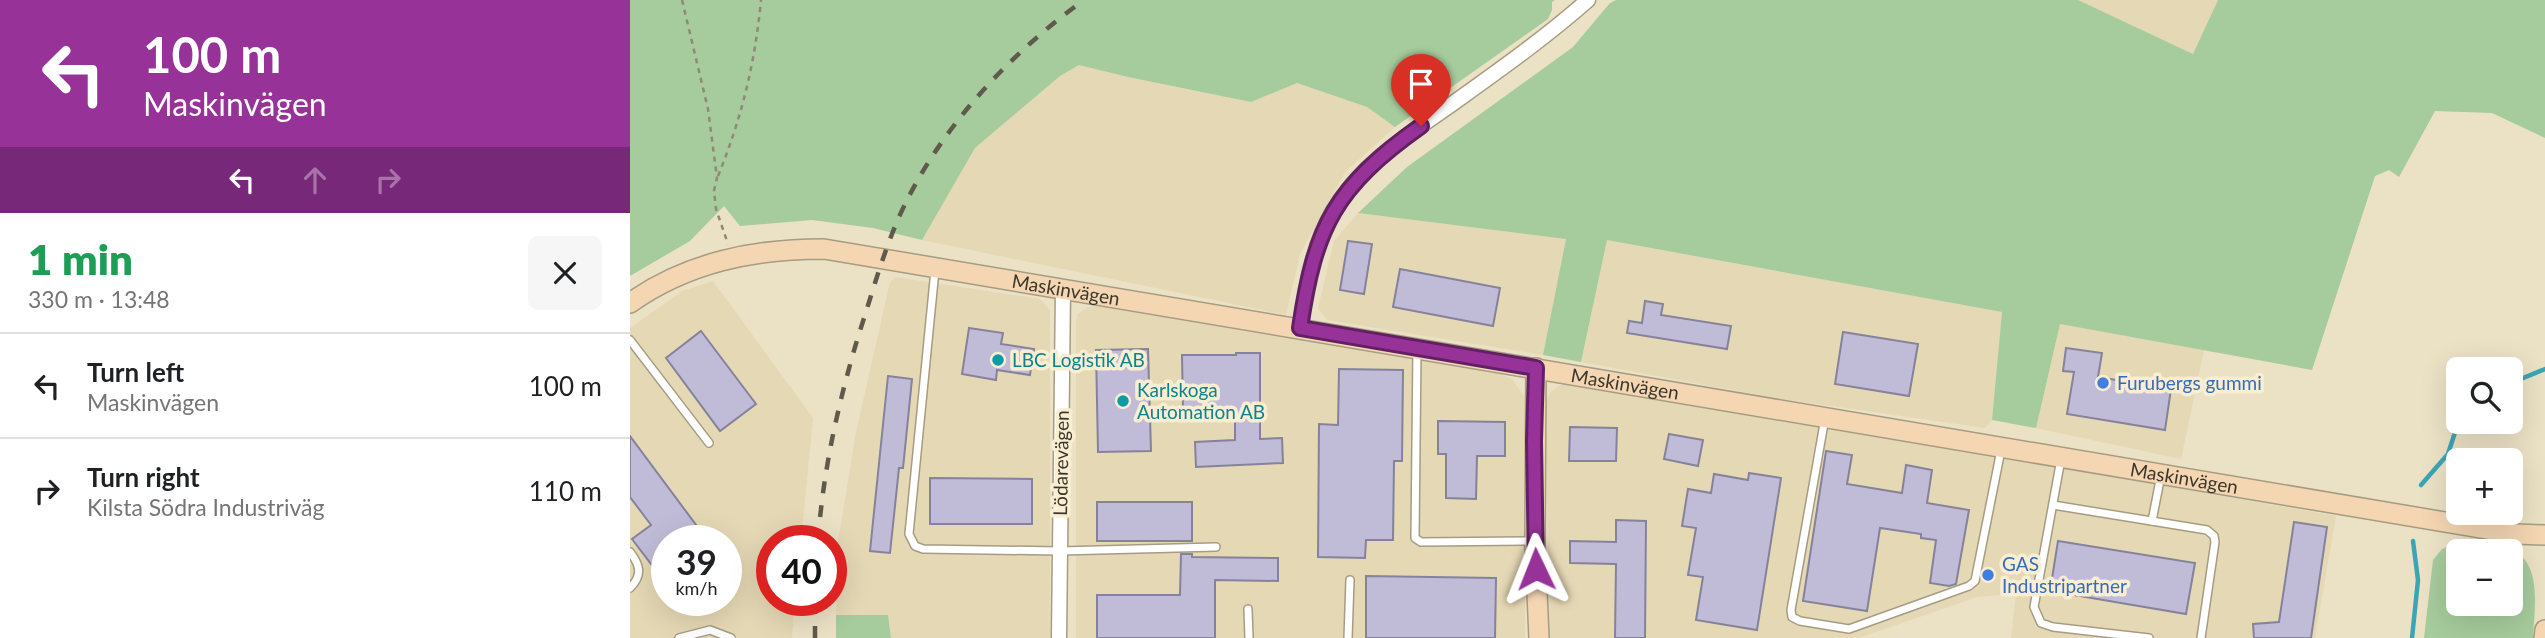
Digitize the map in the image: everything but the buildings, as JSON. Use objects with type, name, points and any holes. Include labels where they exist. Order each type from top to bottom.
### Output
[{"type":"street","points":[[1300,328],[1307,282],[1322,233],[1333,211],[1353,183],[1369,165],[1399,141],[1547,35],[1588,0]]},
{"type":"street","name":"Maskinvägen","points":[[630,303],[676,276],[732,257],[767,251],[824,249],[2516,534],[2545,535]]},
{"type":"street","name":"Lödarevägen","points":[[1059,638],[1063,289]]},
{"type":"street","points":[[1536,368],[1535,541],[1539,638]]},
{"type":"street","points":[[2544,638],[2545,630]]},
{"type":"lane","points":[[935,267],[909,534],[911,541],[923,549],[1060,551],[1216,547]]},
{"type":"lane","points":[[630,340],[709,443]]},
{"type":"lane","points":[[1417,348],[1415,538],[1421,542],[1535,541]]},
{"type":"lane","points":[[1825,417],[1791,610],[1792,617],[1800,621],[1849,629],[1969,586],[1975,581],[2001,448]]},
{"type":"lane","points":[[2062,458],[2034,607],[2041,623],[2149,638]]},
{"type":"lane","points":[[2152,521],[2161,474]]},
{"type":"lane","points":[[2053,505],[2207,530],[2214,536],[2201,638]]},
{"type":"lane","points":[[630,552],[639,565],[639,575],[630,588]]},
{"type":"lane","points":[[1348,638],[1350,580]]},
{"type":"lane","points":[[1248,609],[1249,638]]},
{"type":"lane","points":[[679,638],[710,630],[731,638]]},
{"type":"path","points":[[682,0],[708,109],[718,178]]},
{"type":"path","points":[[732,257],[716,208],[714,191],[743,108],[757,42],[761,0]]},
{"type":"shaded area","points":[[2078,0],[2218,0],[2193,54]]},
{"type":"shaded area","points":[[1079,65],[1251,102],[1297,83],[1367,107],[1395,127],[1345,172],[1300,254],[1286,315],[922,240],[975,148],[1060,76]]},
{"type":"shaded area","points":[[1358,213],[1566,239],[1543,355],[1327,320],[1318,308],[1334,241]]},
{"type":"shaded area","points":[[1607,240],[2002,312],[1992,420],[1985,428],[1782,399],[1581,362]]},
{"type":"shaded area","points":[[895,277],[1040,299],[1050,310],[1050,638],[891,638],[888,615],[847,615],[847,525],[841,525],[856,432],[890,282]]},
{"type":"shaded area","points":[[713,281],[813,418],[803,525],[756,525],[756,616],[794,616],[792,638],[630,638],[630,328],[682,291]]},
{"type":"shaded area","points":[[1096,306],[1500,374],[1512,379],[1526,399],[1525,638],[1076,638],[1076,322],[1078,314],[1088,307]]},
{"type":"shaded area","points":[[2060,324],[2204,350],[2181,459],[2036,428]]},
{"type":"shaded area","points":[[1569,382],[2336,516],[2315,638],[2011,638],[2016,594],[1977,597],[1859,638],[1549,638],[1546,401],[1558,386]]},
{"type":"green space","points":[[630,0],[1555,0],[1552,2],[1548,19],[1395,127],[1367,107],[1297,83],[1251,102],[1079,65],[1060,76],[975,148],[922,240],[873,228],[812,220],[740,226],[724,206],[690,241],[630,276]]},
{"type":"green space","points":[[1616,0],[2078,0],[2193,54],[2218,0],[2545,0],[2545,138],[2492,113],[2435,111],[2399,177],[2389,170],[2375,176],[2312,370],[2060,324],[2036,428],[1992,420],[2002,312],[1607,240],[1581,362],[1543,355],[1566,239],[1358,213],[1407,167],[1573,47],[1610,3]]},
{"type":"green space","points":[[2446,547],[2446,616],[2523,616],[2523,558],[2532,574],[2534,587],[2533,638],[2424,638],[2433,560]]},
{"type":"green space","points":[[888,615],[891,638],[836,638],[836,616]]},
{"type":"waterway","points":[[2523,378],[2545,369]]},
{"type":"waterway","points":[[2421,485],[2448,454],[2454,434]]},
{"type":"waterway","points":[[2412,638],[2418,580],[2413,541]]},
{"type":"railway","points":[[819,525],[832,438],[858,337],[887,247],[915,185],[934,154],[978,96],[1029,45],[1084,0]]},
{"type":"railway","points":[[815,616],[815,638]]},
{"type":"place","name":"LBC Logistik AB","points":[[998,360]]},
{"type":"place","name":"Furubergs gummi","points":[[2103,383]]},
{"type":"place","name":"Karlskoga Automation AB","points":[[1123,401]]},
{"type":"place","name":"GAS Industripartner","points":[[1988,575]]},
{"type":"route","points":[[1421,126],[1369,165],[1333,211],[1313,259],[1300,328],[1536,368],[1536,569]]}]
